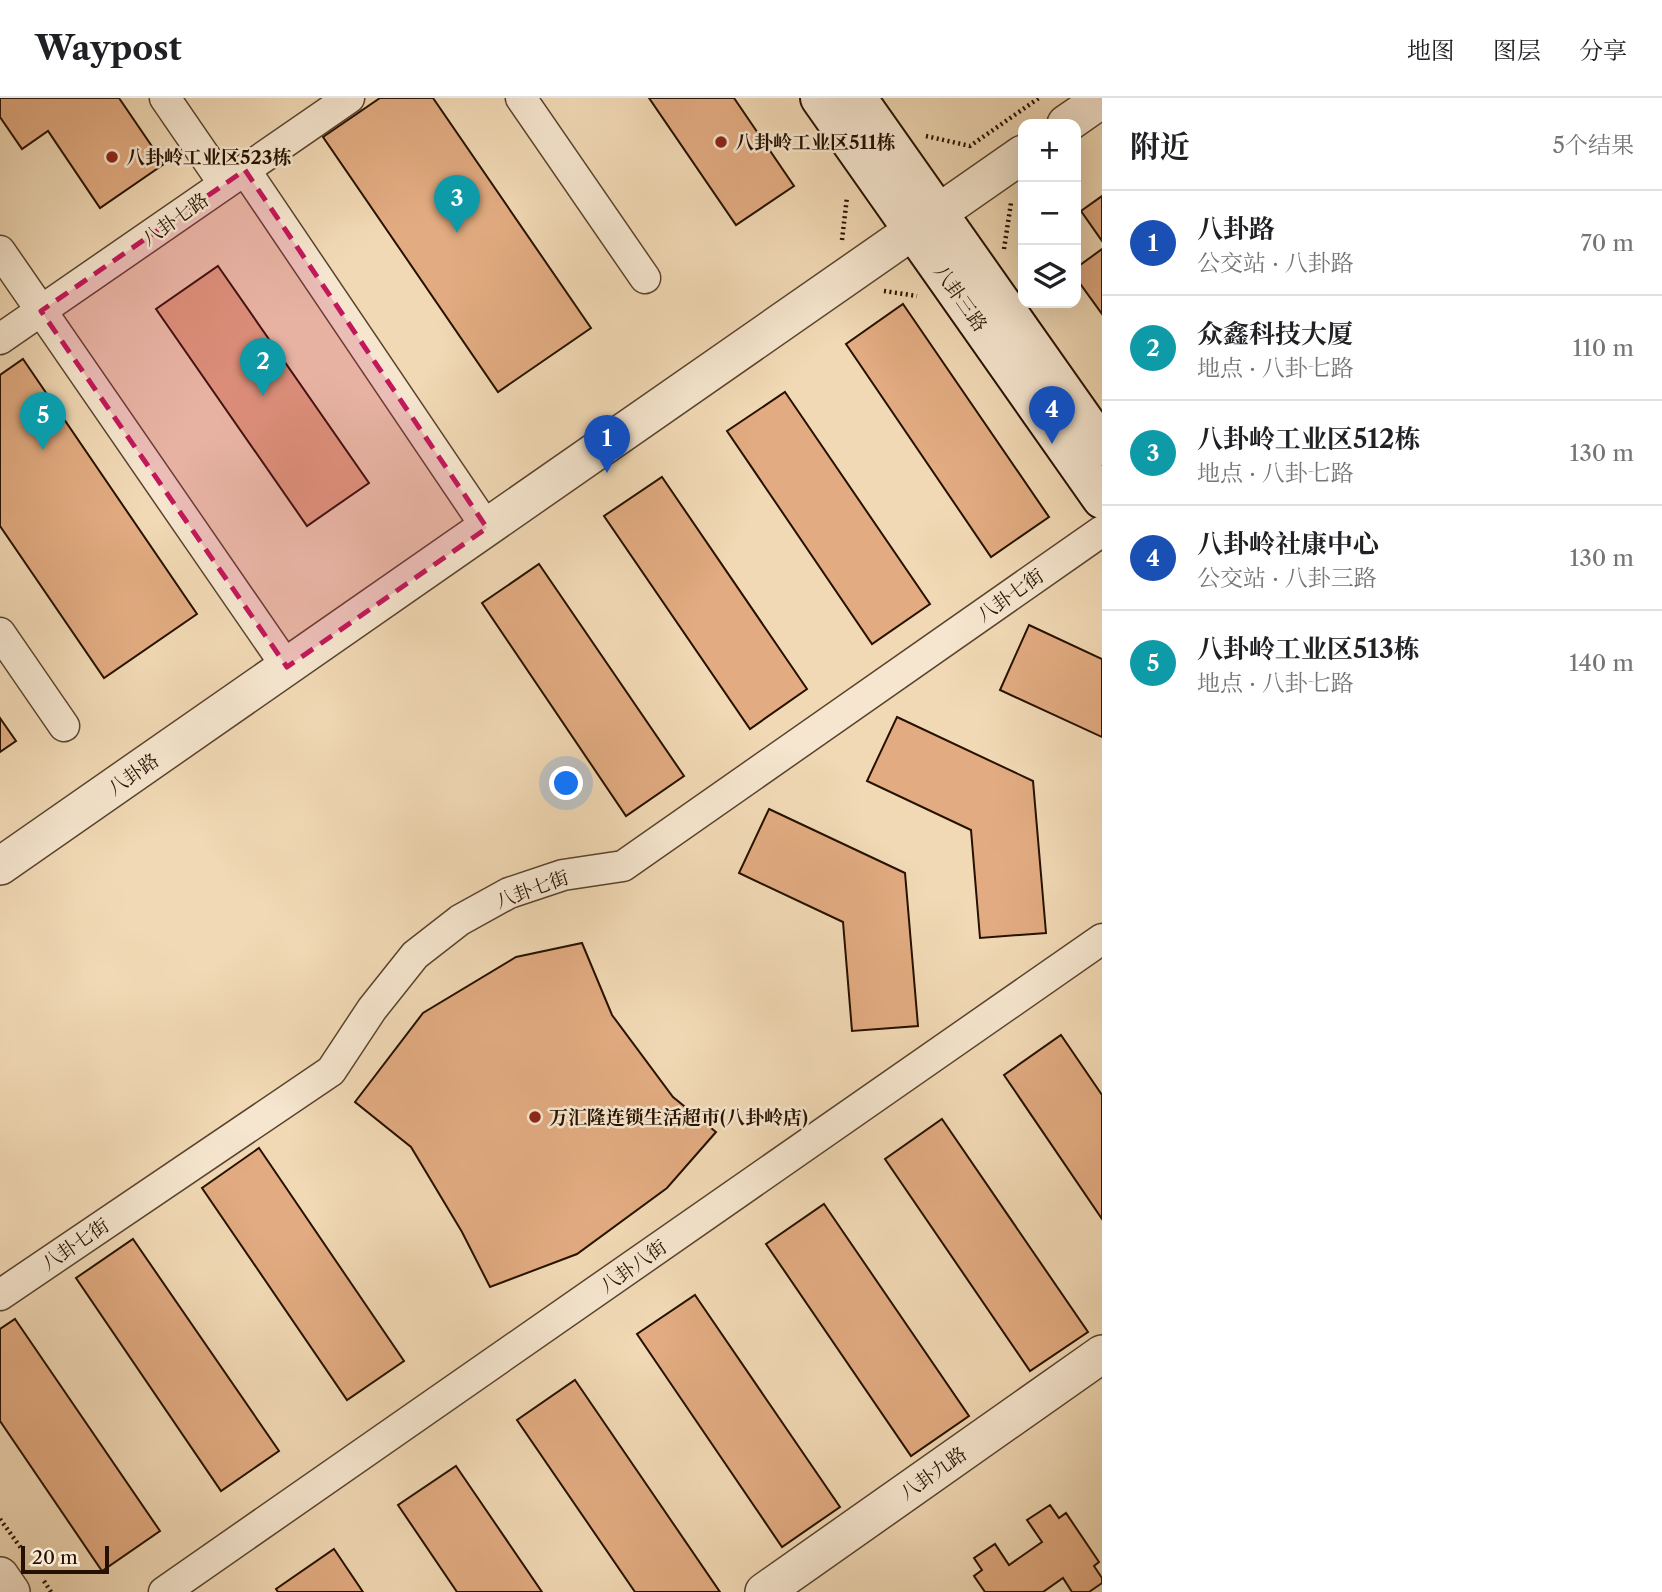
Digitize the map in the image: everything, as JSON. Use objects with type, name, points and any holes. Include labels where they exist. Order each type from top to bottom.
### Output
[{"type":"main road","name":"八卦三路","points":[[820,98],[927,222],[1102,446]]},
{"type":"main road","name":"八卦三路","points":[[857,98],[927,222],[1102,499]]},
{"type":"street","points":[[165,98],[234,177],[487,528]]},
{"type":"street","name":"八卦七路","points":[[0,340],[349,98]]},
{"type":"street","points":[[521,98],[645,278]]},
{"type":"street","points":[[1073,119],[1102,99]]},
{"type":"street","name":"八卦路","points":[[0,866],[1018,158]]},
{"type":"street","points":[[0,251],[287,667]]},
{"type":"street","name":"八卦七街","points":[[0,1295],[331,1071],[372,1009],[415,955],[460,920],[509,893],[563,874],[623,866],[1102,531]]},
{"type":"street","points":[[0,633],[64,726]]},
{"type":"street","name":"八卦八街","points":[[164,1592],[1102,939]]},
{"type":"street","name":"八卦九路","points":[[764,1592],[1102,1354]]},
{"type":"street","points":[[0,1576],[11,1592]]},
{"type":"path","points":[[917,134],[970,146],[1039,98]]},
{"type":"path","points":[[844,239],[848,184]]},
{"type":"path","points":[[1003,254],[1011,203],[1017,198]]},
{"type":"highlighted area","points":[[245,170],[487,528],[287,667],[41,311]]},
{"type":"building","name":"八卦岭工业区523栋","points":[[0,98],[119,98],[164,164],[100,208],[48,131],[22,149],[0,117]]},
{"type":"building","points":[[380,98],[433,98],[591,328],[498,392],[323,137]]},
{"type":"building","name":"八卦岭工业区511栋","points":[[649,98],[734,98],[794,186],[736,225]]},
{"type":"building","points":[[1102,196],[1102,241],[1081,211]]},
{"type":"building","points":[[1102,249],[1102,314],[1081,285],[1081,264]]},
{"type":"building","points":[[218,266],[369,483],[307,526],[156,309]]},
{"type":"building","points":[[903,304],[1049,517],[991,557],[846,344]]},
{"type":"building","points":[[23,359],[197,614],[104,678],[0,526],[0,375]]},
{"type":"building","points":[[785,392],[930,604],[872,644],[727,431]]},
{"type":"building","points":[[662,477],[807,689],[750,729],[604,516]]},
{"type":"building","points":[[539,564],[684,776],[626,816],[482,603]]},
{"type":"building","points":[[1029,625],[1102,659],[1102,737],[1000,690]]},
{"type":"building","points":[[897,717],[1033,781],[1046,933],[980,938],[971,830],[867,781]]},
{"type":"building","points":[[0,718],[16,741],[0,752]]},
{"type":"building","points":[[769,809],[905,873],[918,1026],[852,1031],[843,922],[739,873]]},
{"type":"building","name":"万汇隆连锁生活超市(八卦岭店)","points":[[582,943],[612,1015],[673,1097],[716,1132],[667,1188],[577,1254],[490,1287],[462,1232],[411,1147],[355,1102],[423,1013],[516,957]]},
{"type":"building","points":[[1061,1035],[1102,1095],[1102,1219],[1004,1075]]},
{"type":"building","points":[[942,1119],[1088,1332],[1030,1371],[885,1159]]},
{"type":"building","points":[[259,1148],[404,1361],[347,1400],[202,1188]]},
{"type":"building","points":[[824,1204],[969,1416],[911,1456],[766,1244]]},
{"type":"building","points":[[133,1239],[279,1451],[221,1491],[76,1278]]},
{"type":"building","points":[[695,1295],[840,1507],[782,1547],[637,1334]]},
{"type":"building","points":[[15,1319],[160,1531],[102,1571],[0,1421],[0,1329]]},
{"type":"building","points":[[575,1380],[720,1592],[635,1592],[517,1420]]},
{"type":"building","points":[[456,1466],[542,1592],[457,1592],[398,1505]]},
{"type":"building","points":[[1050,1505],[1059,1518],[1066,1513],[1099,1562],[1094,1566],[1102,1578],[1102,1583],[1089,1592],[1072,1592],[1063,1578],[1043,1592],[985,1592],[974,1576],[982,1570],[974,1558],[995,1544],[1009,1565],[1042,1542],[1027,1520]]},
{"type":"building","points":[[334,1549],[363,1592],[278,1592],[276,1589]]},
{"type":"place","name":"八卦岭工业区511栋","points":[[721,142]]},
{"type":"place","name":"八卦岭工业区523栋","points":[[112,157]]},
{"type":"place","name":"八卦岭工业区512栋","points":[[457,233]]},
{"type":"place","name":"众鑫科技大厦","points":[[263,396]]},
{"type":"place","name":"八卦岭社康中心","points":[[1052,444]]},
{"type":"place","name":"八卦岭工业区513栋","points":[[43,450]]},
{"type":"place","name":"八卦路","points":[[607,473]]},
{"type":"place","name":"万汇隆连锁生活超市(八卦岭店)","points":[[535,1117]]}]
